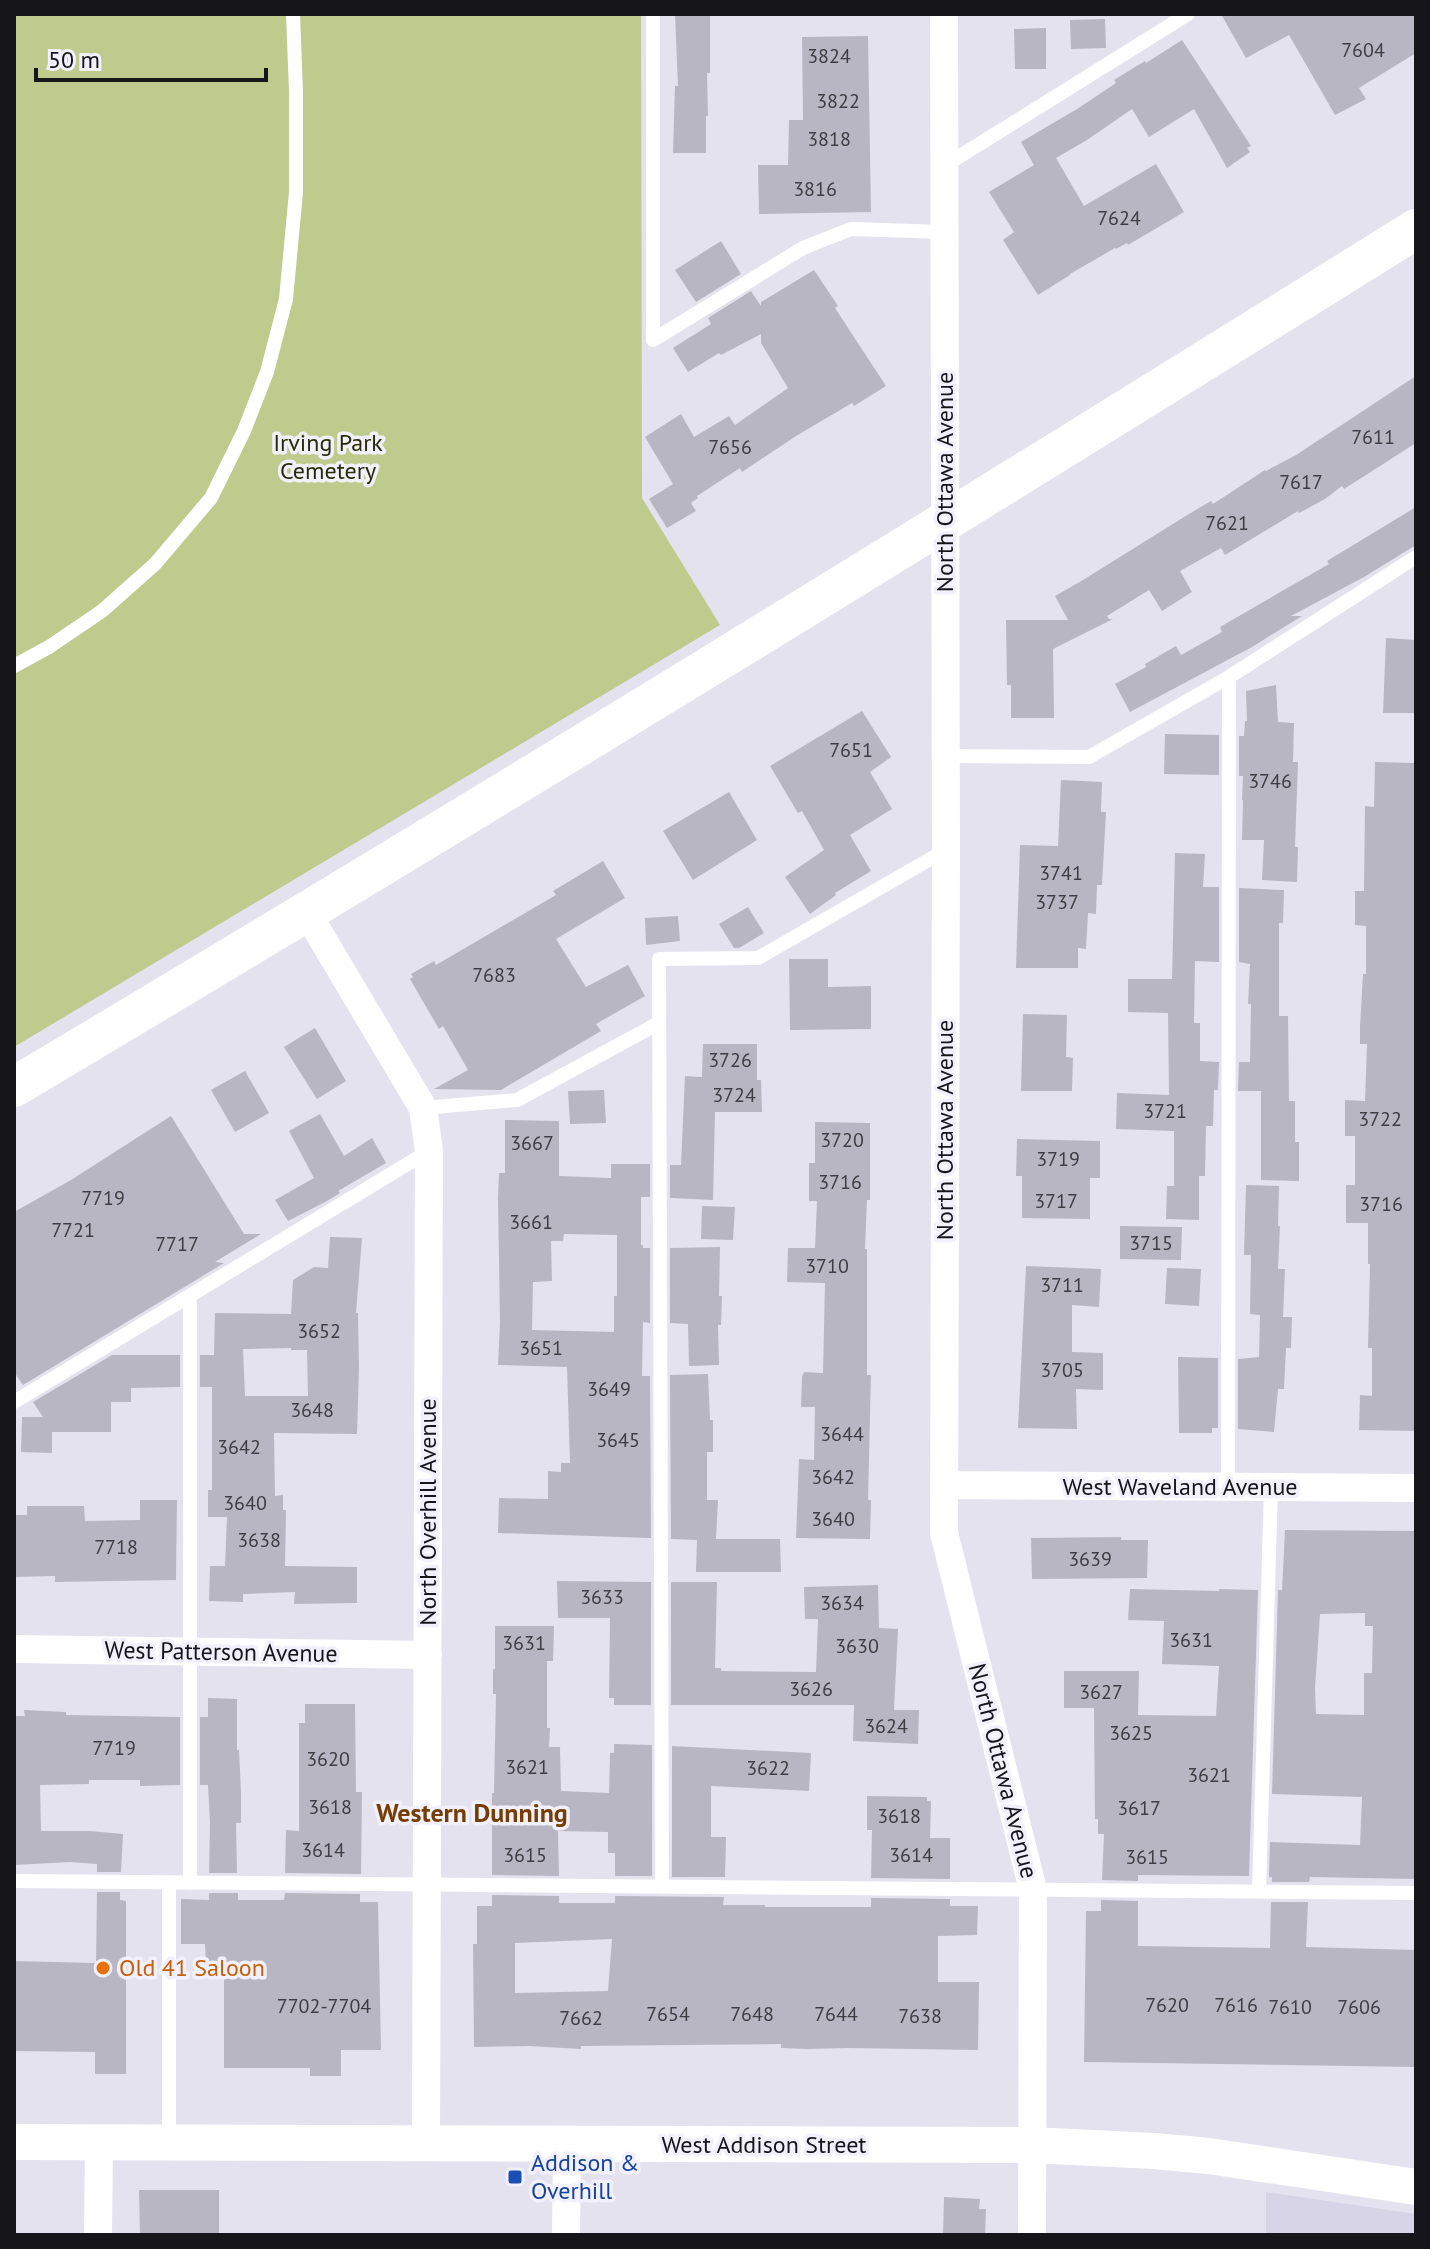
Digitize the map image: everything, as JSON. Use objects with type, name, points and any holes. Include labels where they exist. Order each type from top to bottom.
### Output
[{"type":"main road","points":[[14,1087],[307,913],[945,523],[1416,229]]},
{"type":"street","name":"North Ottawa Avenue","points":[[944,14],[944,1533],[1033,1890],[1032,2235]]},
{"type":"street","name":"North Overhill Avenue","points":[[307,913],[423,1108],[429,1151],[426,2144]]},
{"type":"street","name":"West Waveland Avenue","points":[[945,1485],[1416,1488]]},
{"type":"street","name":"West Patterson Avenue","points":[[14,1649],[428,1655]]},
{"type":"street","name":"West Addison Street","points":[[14,2142],[1031,2145],[1209,2156],[1416,2187]]},
{"type":"street","points":[[98,2235],[99,2143]]},
{"type":"street","points":[[566,2235],[567,2144]]},
{"type":"lane","points":[[14,666],[49,647],[102,611],[155,564],[211,498],[244,431],[267,372],[286,299],[296,192],[293,14]]},
{"type":"lane","points":[[653,14],[653,340],[803,248],[851,229],[944,232]]},
{"type":"lane","points":[[944,166],[1188,14]]},
{"type":"lane","points":[[945,756],[1089,757],[1229,677],[1416,557]]},
{"type":"lane","points":[[1228,1487],[1229,677]]},
{"type":"lane","points":[[662,1887],[659,959],[758,958],[946,850]]},
{"type":"lane","points":[[423,1108],[517,1100],[659,1023]]},
{"type":"lane","points":[[14,1402],[429,1151]]},
{"type":"lane","points":[[190,1296],[190,1883]]},
{"type":"lane","points":[[1259,1892],[1271,1487]]},
{"type":"lane","points":[[14,1881],[1416,1893]]},
{"type":"lane","points":[[169,1883],[169,2143]]},
{"type":"shaded area","points":[[1266,2192],[1416,2214],[1416,2235],[1266,2235]]},
{"type":"green space","name":"Irving Park Cemetery","points":[[14,14],[641,14],[642,498],[720,625],[14,1047]]},
{"type":"building","points":[[675,14],[710,14],[706,153],[673,153],[675,86],[678,86]]},
{"type":"building","points":[[1221,14],[1416,14],[1416,53],[1359,88],[1366,99],[1335,115],[1289,35],[1246,58]]},
{"type":"building","points":[[1105,19],[1106,48],[1071,49],[1070,20]]},
{"type":"building","points":[[1046,28],[1046,69],[1015,69],[1014,29]]},
{"type":"building","points":[[868,36],[871,212],[759,214],[758,165],[788,165],[789,120],[803,120],[802,37]]},
{"type":"building","points":[[1182,40],[1251,146],[1247,148],[1250,152],[1227,168],[1194,109],[1149,137],[1132,109],[1056,158],[1084,206],[1156,164],[1184,212],[1128,245],[1115,248],[1038,295],[1003,240],[1014,232],[989,192],[1034,165],[1021,142],[1116,83],[1114,80]]},
{"type":"building","points":[[721,241],[741,274],[696,302],[675,270]]},
{"type":"building","points":[[814,270],[886,386],[796,436],[742,472],[740,468],[697,496],[691,503],[696,511],[667,528],[649,499],[673,484],[645,437],[681,414],[694,437],[729,416],[735,425],[788,388],[761,343],[761,334],[721,355],[719,353],[688,372],[673,348],[711,324],[708,318],[751,291],[761,306],[761,302]]},
{"type":"building","points":[[1416,376],[1416,443],[1344,489],[1342,486],[1325,499],[1298,511],[1225,555],[1221,548],[1180,571],[1192,592],[1162,611],[1149,590],[1107,616],[1113,619],[1053,649],[1054,718],[1011,718],[1006,620],[1068,620],[1055,596],[1211,501],[1213,504],[1265,470],[1296,455]]},
{"type":"building","points":[[1416,507],[1416,545],[1291,616],[1302,616],[1252,647],[1130,712],[1115,684],[1176,646],[1181,655],[1222,632],[1220,627],[1329,564],[1327,561]]},
{"type":"building","points":[[1386,638],[1416,640],[1416,713],[1383,713]]},
{"type":"building","points":[[1276,685],[1278,722],[1294,723],[1293,762],[1298,762],[1297,882],[1262,880],[1264,840],[1242,840],[1243,776],[1239,776],[1239,736],[1244,736],[1247,721],[1246,691]]},
{"type":"building","points":[[862,711],[891,757],[870,772],[892,809],[850,835],[871,871],[835,893],[810,914],[785,877],[824,850],[802,811],[798,813],[770,766]]},
{"type":"building","points":[[1165,734],[1219,735],[1219,775],[1164,774]]},
{"type":"building","points":[[1375,762],[1416,763],[1416,1431],[1359,1430],[1360,1395],[1372,1396],[1372,1348],[1368,1348],[1368,1223],[1346,1223],[1346,1185],[1355,1185],[1355,1136],[1345,1136],[1345,1100],[1365,1101],[1367,1044],[1360,1044],[1363,974],[1366,974],[1366,926],[1355,925],[1355,891],[1364,891],[1365,806],[1374,807]]},
{"type":"building","points":[[1061,780],[1102,782],[1101,812],[1106,812],[1102,885],[1097,885],[1096,914],[1088,913],[1086,949],[1078,948],[1078,968],[1016,968],[1020,845],[1058,846]]},
{"type":"building","points":[[729,792],[757,840],[693,880],[663,831]]},
{"type":"building","points":[[1175,853],[1205,854],[1203,887],[1219,887],[1219,962],[1195,961],[1194,1023],[1200,1023],[1200,1061],[1219,1062],[1213,1126],[1206,1126],[1205,1176],[1199,1176],[1199,1220],[1166,1219],[1167,1186],[1174,1186],[1174,1131],[1116,1129],[1117,1093],[1169,1095],[1168,1013],[1128,1012],[1128,979],[1172,979]]},
{"type":"building","points":[[603,861],[625,898],[556,939],[586,987],[628,965],[645,996],[596,1024],[601,1031],[501,1090],[434,1089],[468,1070],[443,1026],[439,1029],[410,979],[413,977],[411,974],[434,961],[436,965],[556,895],[553,891]]},
{"type":"building","points":[[1239,888],[1284,890],[1283,923],[1279,923],[1279,1016],[1288,1016],[1289,1101],[1295,1101],[1299,1181],[1261,1180],[1261,1091],[1238,1091],[1239,1062],[1250,1062],[1251,1004],[1248,1004],[1250,964],[1239,962]]},
{"type":"building","points":[[748,907],[764,933],[734,948],[719,924]]},
{"type":"building","points":[[678,916],[680,941],[646,945],[645,918]]},
{"type":"building","points":[[789,959],[828,959],[828,987],[871,986],[871,1029],[790,1030]]},
{"type":"building","points":[[1023,1014],[1067,1015],[1066,1057],[1073,1058],[1072,1091],[1021,1091]]},
{"type":"building","points":[[315,1028],[346,1081],[317,1099],[284,1047]]},
{"type":"building","points":[[703,1044],[757,1044],[757,1080],[761,1080],[762,1112],[715,1112],[713,1200],[670,1198],[670,1165],[681,1165],[685,1076],[702,1077]]},
{"type":"building","points":[[245,1071],[269,1113],[235,1132],[211,1090]]},
{"type":"building","points":[[604,1090],[606,1123],[570,1124],[568,1091]]},
{"type":"building","points":[[320,1114],[344,1156],[372,1138],[386,1163],[338,1191],[340,1193],[327,1201],[288,1221],[275,1200],[314,1178],[289,1131]]},
{"type":"building","points":[[171,1116],[244,1234],[261,1234],[215,1262],[224,1263],[23,1385],[14,1372],[14,1212],[71,1180]]},
{"type":"building","points":[[505,1120],[559,1121],[559,1176],[611,1178],[611,1164],[650,1164],[650,1197],[641,1197],[641,1245],[650,1248],[650,1323],[643,1322],[642,1376],[650,1376],[651,1538],[498,1533],[499,1498],[548,1499],[548,1471],[561,1472],[561,1463],[570,1463],[567,1367],[498,1365],[498,1198],[499,1173],[505,1173]],"holes":[[[564,1234],[617,1235],[614,1332],[532,1330],[533,1282],[552,1281],[551,1241],[563,1241]]]},
{"type":"building","points":[[815,1122],[870,1123],[870,1200],[867,1200],[865,1249],[867,1375],[871,1375],[870,1539],[796,1538],[799,1459],[814,1460],[815,1407],[801,1407],[802,1377],[804,1372],[823,1373],[825,1283],[787,1282],[788,1248],[815,1248],[817,1201],[809,1201],[809,1163],[815,1163]]},
{"type":"building","points":[[1017,1139],[1100,1141],[1100,1178],[1090,1178],[1090,1219],[1022,1218],[1022,1176],[1016,1176]]},
{"type":"building","points":[[1246,1185],[1279,1186],[1278,1269],[1285,1269],[1283,1317],[1292,1317],[1291,1348],[1286,1348],[1284,1389],[1278,1389],[1274,1432],[1238,1429],[1238,1359],[1259,1357],[1260,1315],[1250,1314],[1251,1255],[1244,1255]]},
{"type":"building","points":[[702,1206],[735,1207],[733,1240],[701,1239]]},
{"type":"building","points":[[1120,1226],[1182,1227],[1181,1260],[1120,1259]]},
{"type":"building","points":[[330,1237],[362,1238],[356,1313],[359,1367],[357,1434],[274,1433],[275,1496],[283,1495],[283,1510],[286,1510],[285,1566],[357,1567],[357,1603],[294,1604],[295,1592],[243,1594],[243,1602],[209,1601],[210,1566],[225,1566],[227,1517],[208,1517],[208,1490],[212,1490],[212,1387],[200,1387],[200,1355],[214,1355],[215,1313],[291,1314],[293,1280],[314,1267],[328,1268]],"holes":[[[243,1349],[307,1350],[308,1396],[245,1396]]]},
{"type":"building","points":[[720,1247],[719,1296],[722,1296],[721,1325],[718,1325],[719,1365],[689,1366],[688,1324],[670,1323],[670,1248]]},
{"type":"building","points":[[1026,1266],[1101,1269],[1099,1307],[1072,1305],[1072,1352],[1103,1353],[1103,1390],[1076,1389],[1077,1429],[1018,1428]]},
{"type":"building","points":[[1167,1268],[1201,1269],[1199,1306],[1165,1304]]},
{"type":"building","points":[[112,1355],[180,1355],[180,1387],[131,1388],[131,1402],[111,1402],[111,1432],[52,1432],[52,1453],[21,1452],[22,1417],[43,1417],[33,1402]]},
{"type":"building","points":[[1178,1357],[1218,1358],[1218,1428],[1212,1428],[1212,1433],[1179,1433]]},
{"type":"building","points":[[708,1374],[713,1452],[707,1452],[707,1500],[718,1500],[716,1539],[780,1539],[781,1572],[696,1572],[697,1540],[671,1539],[670,1375]]},
{"type":"building","points":[[140,1500],[177,1500],[176,1580],[55,1582],[55,1576],[14,1577],[14,1515],[27,1515],[27,1506],[84,1506],[85,1521],[140,1520]]},
{"type":"building","points":[[1285,1530],[1416,1531],[1416,1879],[1310,1877],[1309,1882],[1272,1882],[1272,1877],[1269,1877],[1270,1842],[1360,1845],[1362,1797],[1272,1794],[1278,1590],[1282,1590]],"holes":[[[1365,1613],[1365,1626],[1373,1626],[1372,1673],[1364,1673],[1364,1715],[1316,1714],[1320,1614]]]},
{"type":"building","points":[[1121,1537],[1121,1540],[1148,1540],[1147,1578],[1032,1579],[1031,1538]]},
{"type":"building","points":[[557,1581],[651,1582],[651,1705],[614,1705],[614,1698],[609,1698],[610,1618],[558,1618]]},
{"type":"building","points":[[671,1582],[717,1582],[715,1668],[721,1668],[721,1671],[816,1672],[818,1619],[805,1619],[804,1587],[878,1585],[879,1628],[898,1629],[894,1710],[919,1710],[918,1744],[853,1741],[854,1705],[671,1705]]},
{"type":"building","points":[[1130,1589],[1258,1590],[1249,1876],[1138,1875],[1138,1881],[1102,1880],[1104,1834],[1098,1834],[1098,1819],[1095,1819],[1094,1708],[1064,1708],[1064,1671],[1139,1671],[1138,1715],[1216,1716],[1219,1666],[1162,1664],[1164,1621],[1128,1620]]},
{"type":"building","points":[[495,1626],[554,1626],[553,1661],[547,1661],[547,1728],[550,1728],[549,1747],[560,1747],[561,1791],[609,1793],[610,1753],[614,1753],[614,1744],[652,1745],[652,1876],[615,1876],[615,1853],[608,1853],[608,1832],[558,1831],[559,1876],[492,1875]]},
{"type":"building","points":[[208,1698],[237,1699],[241,1823],[236,1823],[237,1873],[209,1873],[208,1785],[200,1785],[200,1717],[208,1717]]},
{"type":"building","points":[[305,1704],[355,1704],[356,1792],[362,1792],[361,1874],[285,1873],[286,1830],[299,1831],[299,1723],[305,1723]]},
{"type":"building","points":[[24,1710],[66,1712],[66,1715],[180,1717],[180,1785],[140,1786],[140,1780],[89,1780],[89,1784],[40,1785],[41,1831],[123,1834],[121,1872],[97,1872],[97,1864],[70,1862],[14,1865],[14,1716],[25,1716]]},
{"type":"building","points":[[672,1746],[811,1753],[809,1791],[711,1786],[711,1837],[726,1837],[725,1877],[672,1877]]},
{"type":"building","points":[[867,1796],[927,1797],[927,1801],[931,1801],[930,1838],[950,1838],[950,1879],[871,1878],[872,1830],[867,1830]]},
{"type":"building","points":[[97,1892],[120,1892],[120,1900],[126,1901],[126,2074],[95,2074],[95,2052],[14,2051],[14,1961],[96,1963]]},
{"type":"building","points":[[209,1893],[238,1893],[238,1900],[284,1900],[285,1893],[360,1894],[360,1902],[378,1902],[381,2050],[341,2050],[341,2076],[310,2076],[310,2068],[224,2068],[224,1963],[206,1963],[205,1944],[181,1944],[181,1899],[209,1900]]},
{"type":"building","points":[[492,1895],[559,1896],[559,1903],[615,1903],[615,1896],[724,1897],[723,1905],[765,1907],[871,1907],[871,1898],[950,1899],[950,1906],[978,1906],[977,1935],[938,1936],[938,1982],[979,1982],[978,2050],[807,2049],[781,2048],[781,2044],[581,2046],[581,2049],[474,2047],[473,1944],[477,1944],[477,1906],[492,1906]],"holes":[[[612,1939],[608,1991],[515,1993],[515,1943]]]},
{"type":"building","points":[[1101,1900],[1138,1901],[1138,1946],[1270,1948],[1271,1902],[1308,1902],[1306,1947],[1416,1950],[1416,2067],[1084,2062],[1086,1911],[1101,1911]]},
{"type":"building","points":[[139,2190],[219,2190],[219,2235],[140,2235]]},
{"type":"building","points":[[944,2197],[980,2199],[979,2209],[986,2209],[985,2235],[943,2235]]},
{"type":"place","name":"Old 41 Saloon","points":[[103,1968]]},
{"type":"place","name":"Addison & Overhill","points":[[515,2177]]},
{"type":"district","name":"Western Dunning","points":[[472,1813]]}]
